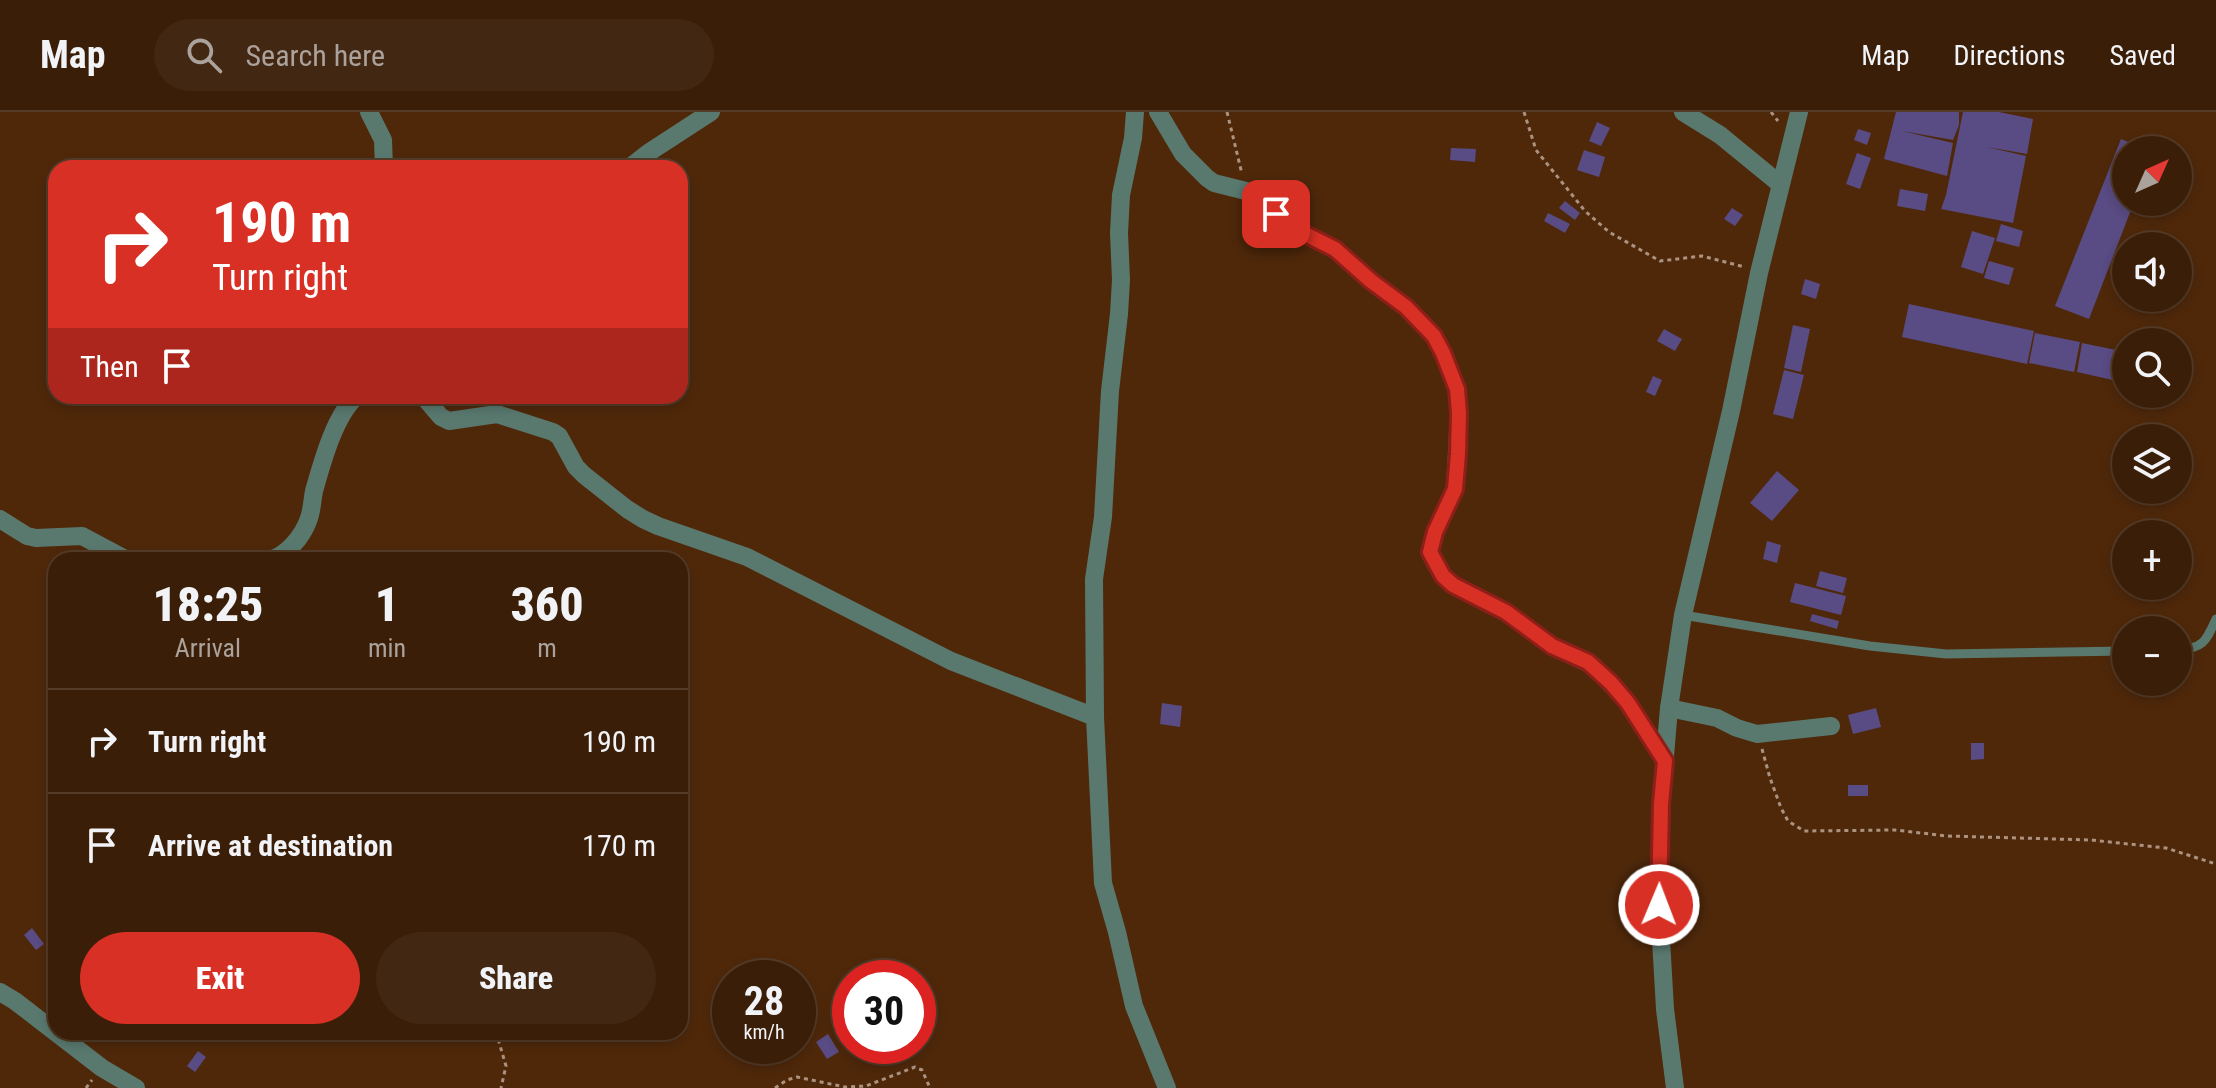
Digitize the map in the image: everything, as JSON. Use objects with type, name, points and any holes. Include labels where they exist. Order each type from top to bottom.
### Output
[{"type":"street","points":[[369,112],[383,140],[384,160]]},
{"type":"street","points":[[639,160],[711,112]]},
{"type":"street","points":[[1135,112],[1121,195],[1119,314],[1110,391],[1103,517],[1094,579],[1095,717],[1103,883],[1134,1006],[1167,1088]]},
{"type":"street","points":[[1158,112],[1183,154],[1207,178],[1214,183],[1250,192],[1284,222],[1335,249],[1406,307],[1434,336],[1457,389],[1459,413],[1455,489],[1435,532],[1430,552],[1443,576],[1462,590],[1506,612],[1552,646],[1594,666],[1628,703],[1665,761]]},
{"type":"street","points":[[1683,112],[1720,135],[1780,184]]},
{"type":"street","points":[[1675,1088],[1665,1009],[1659,905],[1661,804],[1669,708],[1683,615],[1731,411],[1759,270],[1799,112]]},
{"type":"street","points":[[286,552],[307,524],[327,452],[343,411],[350,404]]},
{"type":"street","points":[[429,404],[438,415],[449,421],[497,414],[553,432],[559,436],[576,467],[584,475],[643,519],[747,557],[939,655],[1095,717]]},
{"type":"street","points":[[0,519],[27,536],[82,536],[112,552]]},
{"type":"street","points":[[1669,708],[1717,718],[1757,734],[1831,726]]},
{"type":"street","points":[[5,1000],[48,1030]]},
{"type":"street","points":[[62,1040],[136,1088]]},
{"type":"lane","points":[[1683,615],[1870,646],[1946,654],[2112,651]]},
{"type":"lane","points":[[2192,649],[2205,641],[2216,619]]},
{"type":"path","points":[[1227,112],[1237,157],[1250,192]]},
{"type":"path","points":[[1524,112],[1536,150],[1585,211],[1609,232],[1660,261],[1708,256],[1759,270]]},
{"type":"path","points":[[1757,734],[1781,808],[1788,821],[1804,831],[1895,830],[1947,836],[2091,840],[2166,848],[2216,864]]},
{"type":"path","points":[[498,1040],[506,1066],[501,1088]]},
{"type":"path","points":[[775,1088],[797,1077],[845,1087],[866,1086],[915,1067],[922,1070],[930,1088]]},
{"type":"building","points":[[1896,112],[1959,112],[1959,125],[1953,140],[1902,131],[1953,143],[1947,176],[1884,159]]},
{"type":"building","points":[[1963,112],[1999,112],[2033,119],[2027,154],[1987,147],[2026,156],[2013,223],[1941,209]]},
{"type":"building","points":[[1597,122],[1610,128],[1601,146],[1589,141]]},
{"type":"building","points":[[1858,129],[1871,133],[1867,145],[1854,140]]},
{"type":"building","points":[[1451,148],[1476,149],[1475,162],[1450,160]]},
{"type":"building","points":[[1584,150],[1605,157],[1599,177],[1577,170]]},
{"type":"building","points":[[1857,153],[1871,158],[1860,189],[1846,184]]},
{"type":"building","points":[[2112,162],[2112,216],[2129,216],[2122,232],[2112,232],[2112,259],[2089,319],[2055,306]]},
{"type":"building","points":[[1900,189],[1928,194],[1925,211],[1897,206]]},
{"type":"building","points":[[1565,201],[1580,213],[1575,220],[1559,208]]},
{"type":"building","points":[[1732,208],[1743,215],[1735,226],[1724,219]]},
{"type":"building","points":[[1548,213],[1570,224],[1565,233],[1544,221]]},
{"type":"building","points":[[2001,224],[2023,231],[2019,247],[1996,241]]},
{"type":"building","points":[[1972,231],[1995,238],[1983,274],[1961,267]]},
{"type":"building","points":[[1989,261],[2014,268],[2009,285],[1984,278]]},
{"type":"building","points":[[1805,279],[1820,284],[1816,299],[1801,294]]},
{"type":"building","points":[[1909,304],[2034,331],[2027,364],[1902,337]]},
{"type":"building","points":[[1793,325],[1810,329],[1801,372],[1784,368]]},
{"type":"building","points":[[1664,329],[1682,339],[1675,351],[1657,341]]},
{"type":"building","points":[[2035,333],[2080,342],[2074,372],[2029,363]]},
{"type":"building","points":[[2082,343],[2112,349],[2112,380],[2077,372]]},
{"type":"building","points":[[1784,370],[1804,375],[1793,419],[1773,414]]},
{"type":"building","points":[[1653,376],[1662,380],[1655,396],[1646,392]]},
{"type":"building","points":[[1777,471],[1799,490],[1772,521],[1750,503]]},
{"type":"building","points":[[1767,541],[1781,545],[1777,563],[1763,559]]},
{"type":"building","points":[[1820,571],[1847,578],[1843,593],[1816,586]]},
{"type":"building","points":[[1795,583],[1846,596],[1841,615],[1790,602]]},
{"type":"building","points":[[1812,614],[1839,621],[1837,629],[1810,621]]},
{"type":"building","points":[[1162,703],[1182,706],[1180,727],[1160,724]]},
{"type":"building","points":[[1876,708],[1881,727],[1853,734],[1848,715]]},
{"type":"building","points":[[1971,743],[1984,743],[1984,759],[1971,760]]},
{"type":"building","points":[[1848,785],[1868,785],[1868,796],[1848,796]]},
{"type":"building","points":[[32,928],[44,944],[36,950],[24,935]]},
{"type":"building","points":[[828,1034],[832,1041],[832,1056],[827,1059],[816,1042]]},
{"type":"building","points":[[198,1051],[206,1057],[195,1072],[187,1066]]},
{"type":"route","points":[[1276,214],[1291,227],[1346,257],[1371,281],[1406,307],[1434,336],[1457,389],[1459,413],[1455,489],[1435,532],[1430,552],[1443,576],[1453,585],[1506,612],[1552,646],[1594,666],[1628,703],[1665,761],[1659,905]]}]
